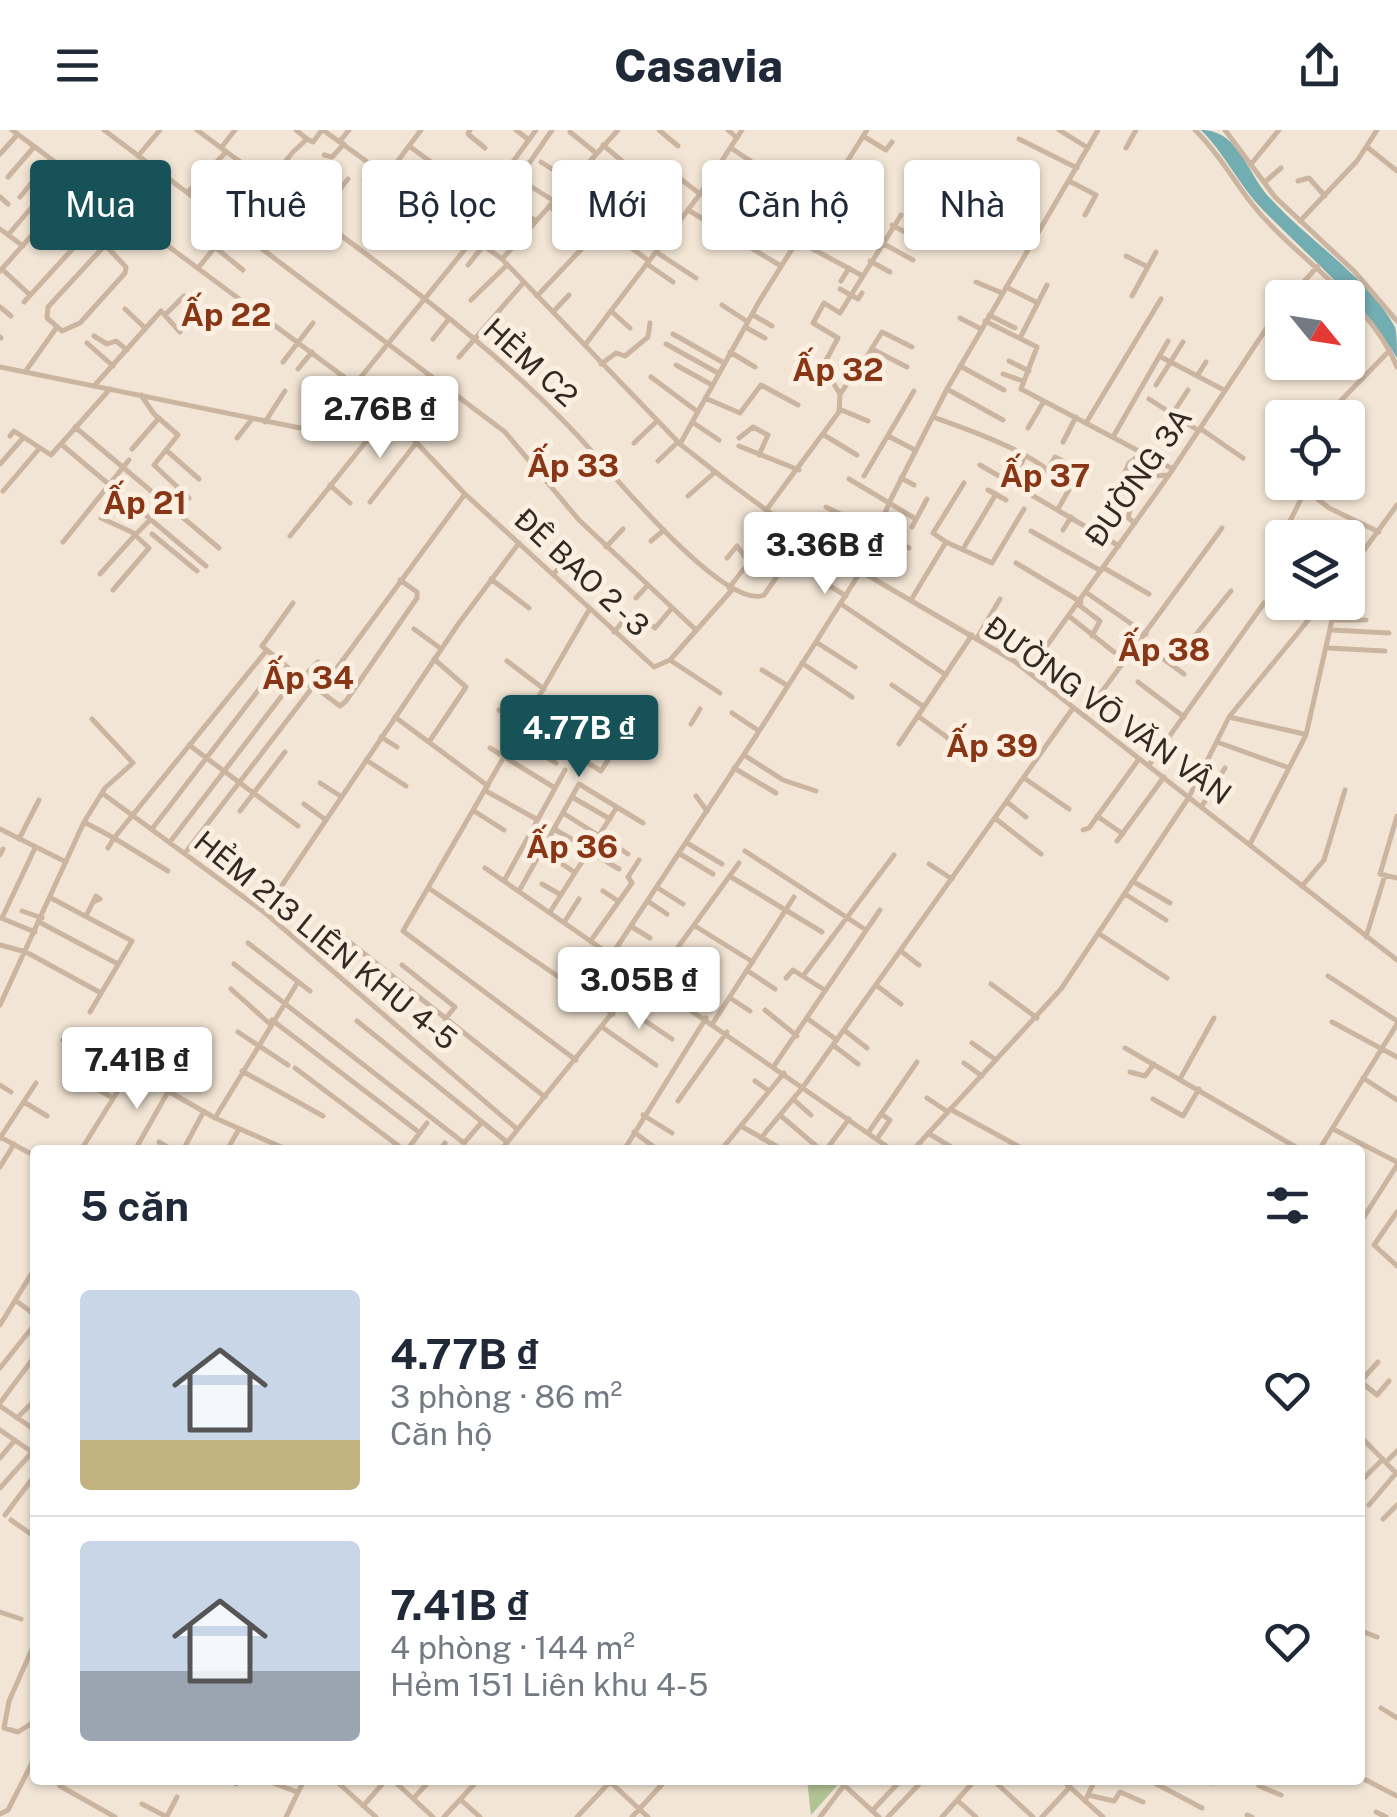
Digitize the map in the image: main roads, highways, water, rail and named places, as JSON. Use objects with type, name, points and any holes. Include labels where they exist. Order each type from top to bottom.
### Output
[{"type":"water","points":[[1201,130],[1225,137],[1269,197],[1358,280],[1333,280],[1254,200]]},
{"type":"water","points":[[1365,287],[1395,327],[1397,358],[1365,315]]},
{"type":"district","name":"Ấp 22","points":[[226,314]]},
{"type":"district","name":"Ấp 32","points":[[838,369]]},
{"type":"district","name":"Ấp 33","points":[[573,465]]},
{"type":"district","name":"Ấp 37","points":[[1045,475]]},
{"type":"district","name":"Ấp 21","points":[[145,502]]},
{"type":"district","name":"Ấp 38","points":[[1164,649]]},
{"type":"district","name":"Ấp 34","points":[[308,677]]},
{"type":"district","name":"Ấp 39","points":[[992,745]]},
{"type":"district","name":"Ấp 36","points":[[572,846]]}]
